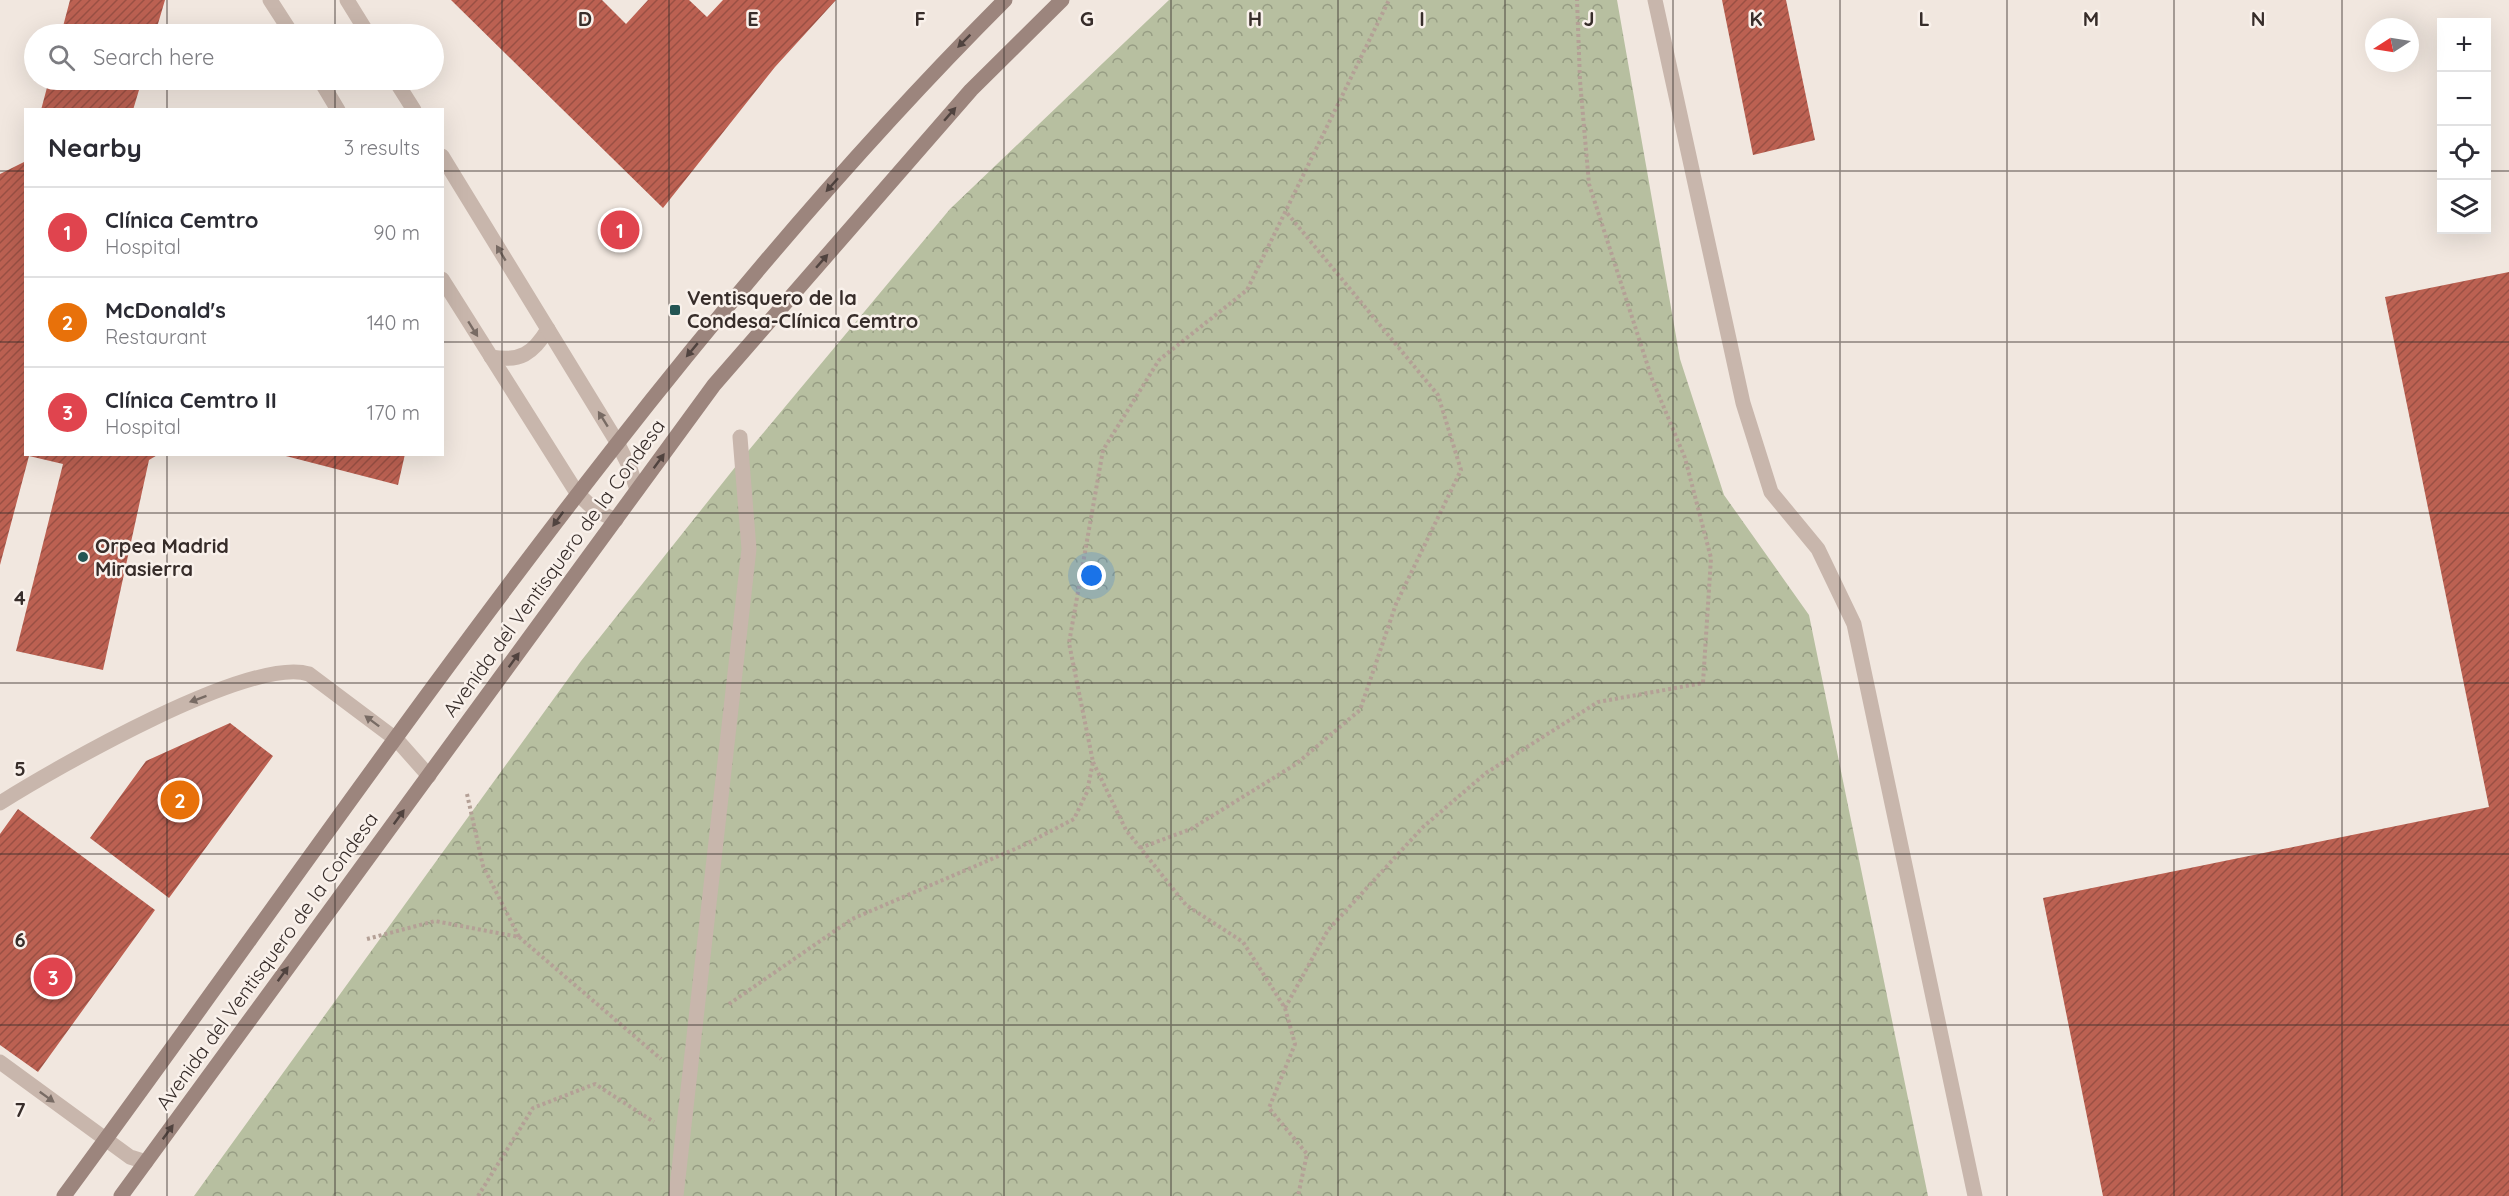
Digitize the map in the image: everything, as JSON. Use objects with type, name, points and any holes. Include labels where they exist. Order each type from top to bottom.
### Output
[{"type":"main road","name":"Avenida del Ventisquero de la Condesa","points":[[64,1196],[577,493],[617,442],[816,202],[949,57],[1005,0]]},
{"type":"main road","name":"Avenida del Ventisquero de la Condesa","points":[[121,1196],[714,385],[971,90],[1062,0]]},
{"type":"street","points":[[347,0],[362,24]]},
{"type":"street","points":[[1655,0],[1743,403],[1771,492],[1818,549],[1854,624],[1975,1196]]},
{"type":"street","points":[[273,1],[286,24]]},
{"type":"street","points":[[326,90],[337,108]]},
{"type":"street","points":[[401,90],[413,108]]},
{"type":"street","points":[[444,159],[617,442],[630,468],[637,490]]},
{"type":"street","points":[[444,282],[577,493],[596,511],[616,520]]},
{"type":"street","points":[[491,357],[509,360],[520,357],[541,341],[548,329]]},
{"type":"street","points":[[676,1196],[749,549],[740,437]]},
{"type":"street","points":[[0,803],[45,775],[174,708],[282,671],[291,670],[309,674],[397,740],[429,776]]},
{"type":"street","points":[[0,1062],[130,1157],[146,1162]]},
{"type":"path","points":[[1298,1196],[1307,1154],[1269,1108],[1295,1044],[1286,1008],[1243,942],[1186,905],[1126,830],[1092,762],[1070,643],[1103,450],[1159,360],[1247,290],[1287,213],[1389,0]]},
{"type":"path","points":[[1286,1008],[1328,930],[1423,827],[1486,773],[1598,702],[1703,683],[1711,558],[1685,458],[1652,379],[1589,184],[1577,0]]},
{"type":"path","points":[[1140,848],[1191,829],[1296,764],[1360,710],[1396,604],[1461,470],[1438,395],[1287,213]]},
{"type":"path","points":[[696,1026],[852,919],[1022,846],[1074,819],[1087,792],[1092,762]]},
{"type":"path","points":[[467,794],[483,867],[519,937],[689,1083]]},
{"type":"path","points":[[367,939],[435,921],[519,937]]},
{"type":"path","points":[[478,1196],[533,1108],[595,1084],[682,1141]]},
{"type":"green space","points":[[1169,0],[1617,0],[1680,359],[1724,495],[1809,615],[1928,1196],[194,1196],[581,661],[744,456],[950,209]]},
{"type":"building","points":[[70,0],[165,0],[158,24],[64,24]]},
{"type":"building","points":[[451,0],[602,0],[626,24],[648,0],[689,0],[707,17],[723,0],[836,0],[775,67],[663,208]]},
{"type":"building","points":[[1722,0],[1786,0],[1815,140],[1753,155]]},
{"type":"building","points":[[46,90],[139,90],[134,108],[42,108]]},
{"type":"building","name":"Orpea Madrid Mirasierra","points":[[24,162],[24,456],[29,456],[0,565],[0,174]]},
{"type":"building","points":[[2509,272],[2509,1196],[2103,1196],[2043,898],[2489,807],[2385,297]]},
{"type":"building","name":"Orpea Madrid Mirasierra","points":[[29,456],[156,456],[149,460],[103,670],[16,651],[63,464]]},
{"type":"building","points":[[286,456],[405,456],[398,485]]},
{"type":"building","points":[[230,723],[273,756],[169,898],[90,838],[146,761]]},
{"type":"building","points":[[18,809],[155,910],[38,1072],[0,1045],[0,834]]},
{"type":"place","name":"Clínica Cemtro","points":[[620,230]]},
{"type":"place","name":"Ventisquero de la Condesa-Clínica Cemtro","points":[[675,310]]},
{"type":"place","name":"Orpea Madrid Mirasierra","points":[[83,557]]},
{"type":"place","name":"McDonald's","points":[[180,800]]},
{"type":"place","name":"Clínica Cemtro II","points":[[53,977]]}]
